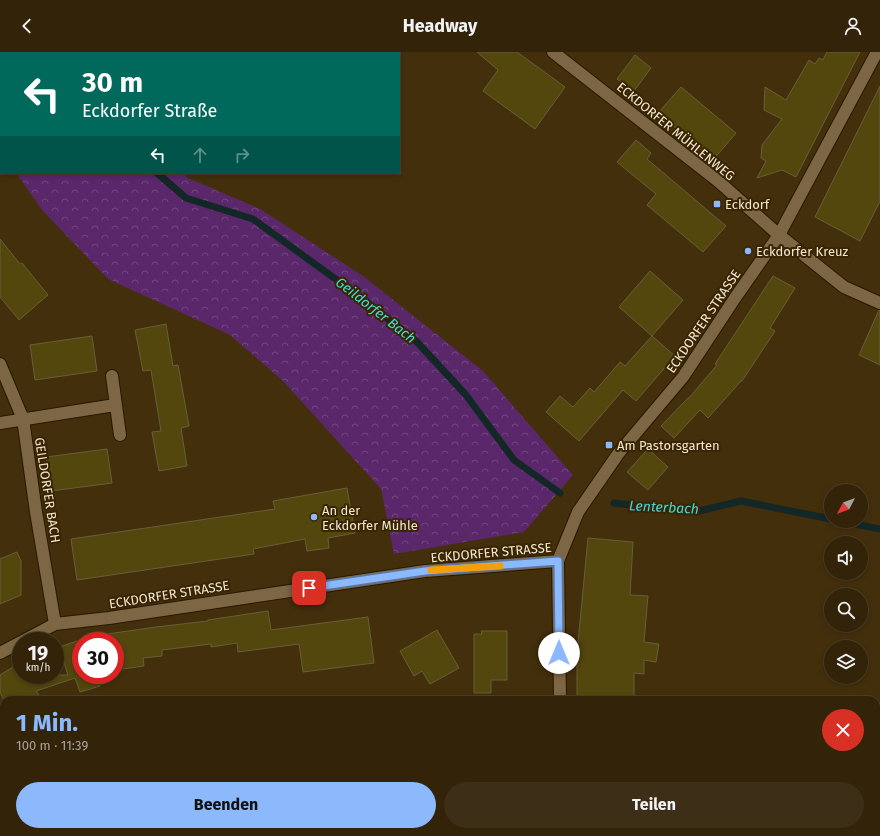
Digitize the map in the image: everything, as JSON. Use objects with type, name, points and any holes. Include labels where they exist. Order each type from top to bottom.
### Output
[{"type":"street","name":"ECKDORFER MÜHLENWEG","points":[[553,52],[718,181],[779,235],[844,287],[880,303]]},
{"type":"street","name":"ECKDORFER STRASSE","points":[[39,632],[55,624],[109,618],[425,571],[558,561],[578,512],[618,454],[683,377],[779,235],[877,52]]},
{"type":"street","name":"GEILDORFER BACH","points":[[0,364],[23,419],[36,512],[55,624]]},
{"type":"street","points":[[112,376],[120,435]]},
{"type":"street","points":[[0,423],[115,405]]},
{"type":"street","points":[[558,561],[560,696]]},
{"type":"street","name":"ECKDORFER STRASSE","points":[[0,653],[12,646]]},
{"type":"green space","points":[[17,174],[184,174],[188,178],[260,209],[363,276],[483,371],[573,475],[524,532],[394,554],[381,489],[282,380],[230,335],[108,279],[43,211]]},
{"type":"building","points":[[477,52],[517,52],[565,87],[535,129],[483,91],[498,70]]},
{"type":"building","points":[[827,52],[860,52],[796,177],[782,170],[757,178],[766,161],[761,158],[762,145],[782,119],[764,110],[765,87],[786,100],[809,60],[815,64],[819,58],[823,60]]},
{"type":"building","points":[[635,55],[651,68],[634,91],[617,79]]},
{"type":"building","points":[[880,86],[880,201],[860,241],[815,217]]},
{"type":"building","points":[[681,87],[736,133],[713,160],[658,113]]},
{"type":"building","points":[[636,140],[651,153],[647,159],[726,226],[703,252],[647,205],[656,194],[617,162]]},
{"type":"building","points":[[0,239],[48,295],[19,320],[0,297]]},
{"type":"building","points":[[650,271],[683,300],[652,336],[619,307]]},
{"type":"building","points":[[773,276],[795,288],[770,328],[775,331],[742,381],[708,418],[700,410],[674,438],[661,426],[689,398],[717,365],[715,364]]},
{"type":"building","points":[[880,310],[880,365],[859,355]]},
{"type":"building","points":[[166,324],[173,366],[178,365],[189,426],[181,428],[187,466],[159,471],[152,432],[161,431],[151,370],[143,371],[135,330]]},
{"type":"building","points":[[92,336],[97,371],[35,380],[30,345]]},
{"type":"building","points":[[652,336],[675,356],[636,401],[623,390],[579,441],[546,412],[560,396],[573,407],[590,388],[594,392],[620,362],[625,366]]},
{"type":"building","points":[[107,449],[112,483],[51,491],[46,457]]},
{"type":"building","points":[[648,449],[668,467],[648,490],[627,472]]},
{"type":"building","points":[[347,488],[355,533],[328,538],[329,548],[307,551],[305,539],[253,549],[254,554],[77,580],[71,539],[275,509],[273,501]]},
{"type":"building","points":[[588,538],[633,542],[630,595],[648,596],[644,642],[659,644],[656,662],[644,660],[644,674],[634,673],[634,696],[577,696],[577,653]]},
{"type":"building","points":[[17,552],[21,561],[21,595],[0,604],[0,559]]},
{"type":"building","points":[[268,611],[271,630],[368,617],[374,663],[303,672],[299,644],[238,652],[237,643],[211,647],[211,644],[162,650],[162,656],[143,658],[144,666],[124,669],[124,632],[121,632],[208,621]]},
{"type":"building","points":[[437,630],[459,668],[430,684],[422,671],[414,676],[400,651]]},
{"type":"building","points":[[481,631],[507,631],[507,680],[491,680],[491,693],[474,693],[474,634],[482,634]]},
{"type":"building","points":[[72,643],[72,679],[64,682],[64,675],[68,675],[64,663],[64,645]]},
{"type":"building","points":[[12,668],[12,684],[57,684],[36,691],[40,696],[2,696],[0,693],[0,675]]},
{"type":"building","points":[[77,684],[99,684],[100,686],[80,692]]},
{"type":"waterway","name":"Geildorfer Bach","points":[[158,174],[186,198],[253,219],[363,299],[417,342],[466,395],[514,460],[560,493]]},
{"type":"waterway","name":"Lenterbach","points":[[614,503],[695,512],[741,501],[824,518]]},
{"type":"waterway","name":"Lenterbach","points":[[868,527],[880,529]]},
{"type":"slow traffic","points":[[431,570],[500,566]]},
{"type":"place","name":"Eckdorf","points":[[717,204]]},
{"type":"place","name":"Eckdorfer Kreuz","points":[[748,251]]},
{"type":"place","name":"Am Pastorsgarten","points":[[609,445]]},
{"type":"place","name":"An der Eckdorfer Mühle","points":[[314,517]]},
{"type":"route","points":[[309,588],[425,571],[558,561],[559,653]]}]
